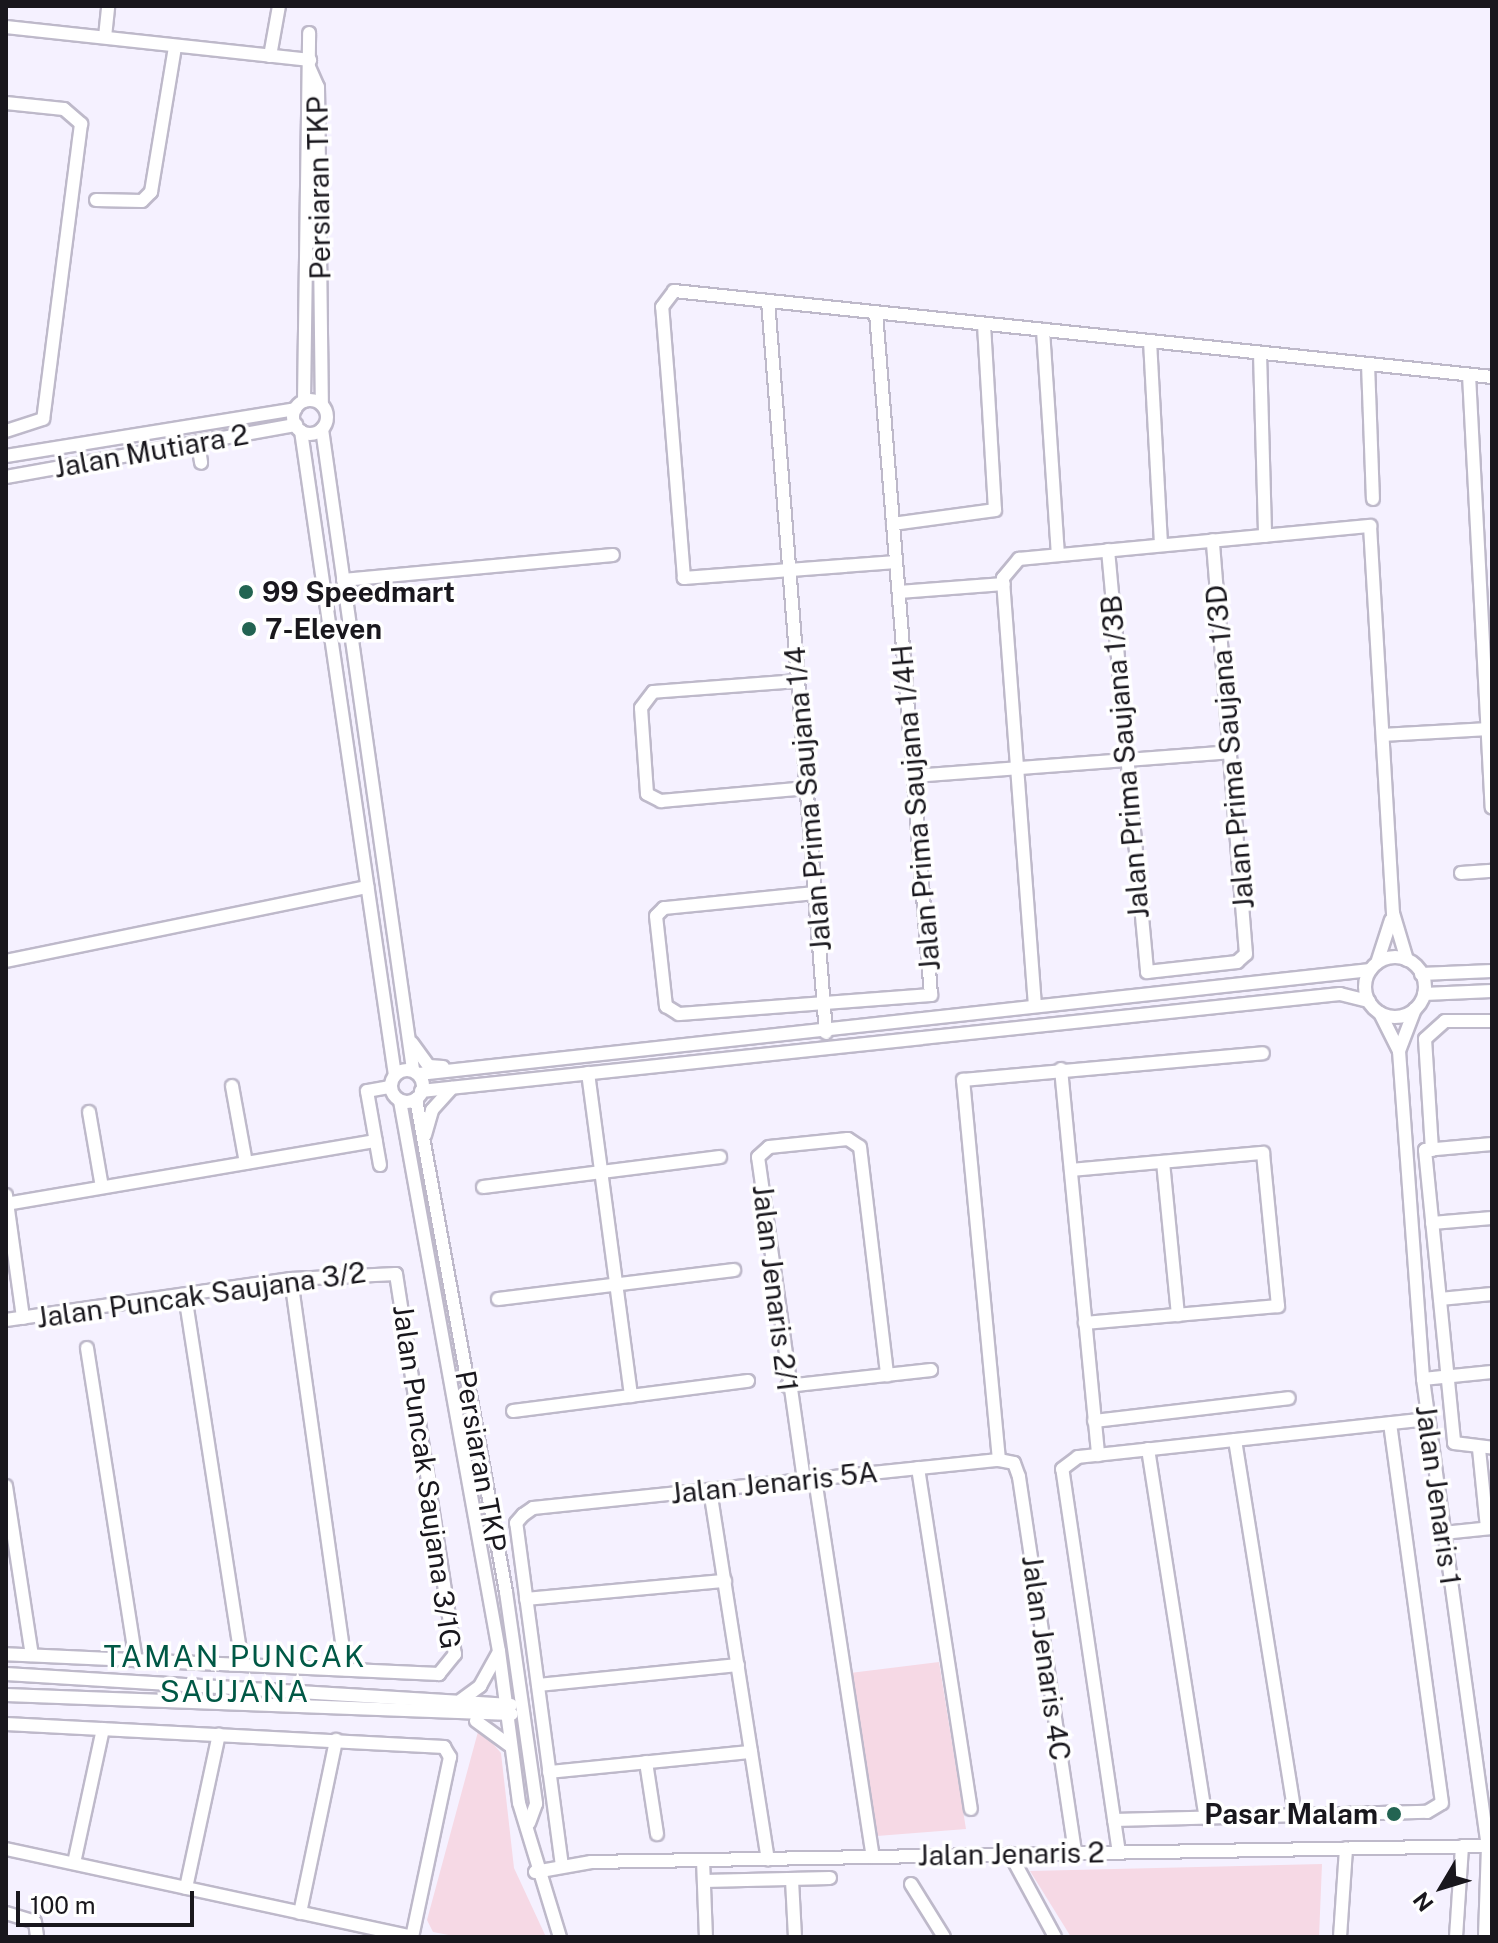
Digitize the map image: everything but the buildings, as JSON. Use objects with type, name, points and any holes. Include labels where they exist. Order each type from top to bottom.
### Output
[{"type":"street","points":[[105,37],[108,6]]},
{"type":"street","points":[[275,57],[279,6]]},
{"type":"street","points":[[6,27],[275,57],[310,64],[309,33]]},
{"type":"street","points":[[96,200],[142,201],[151,192],[175,47]]},
{"type":"street","name":"Persiaran TKP","points":[[299,428],[310,64]]},
{"type":"street","name":"Persiaran TKP","points":[[310,64],[318,87],[322,429]]},
{"type":"street","points":[[6,103],[64,109],[81,124],[43,419],[6,431]]},
{"type":"street","points":[[896,562],[684,578],[662,307],[674,291],[1492,377]]},
{"type":"street","points":[[303,293],[322,294]]},
{"type":"street","name":"Jalan Prima Saujana 1/4","points":[[768,301],[827,1048]]},
{"type":"street","name":"Jalan Prima Saujana 1/4H","points":[[824,1003],[931,995],[876,313]]},
{"type":"street","points":[[893,524],[995,510],[984,324]]},
{"type":"street","points":[[1043,330],[1058,555]]},
{"type":"street","points":[[1150,341],[1161,545]]},
{"type":"street","points":[[1260,353],[1265,536]]},
{"type":"street","points":[[1368,364],[1373,499]]},
{"type":"street","points":[[1469,375],[1492,807]]},
{"type":"street","name":"Jalan Mutiara 2","points":[[6,456],[300,405],[322,404]]},
{"type":"street","points":[[299,428],[368,887],[393,1081],[400,1101],[452,1088],[1340,994],[1369,1001],[1380,1013],[1399,1051]]},
{"type":"street","name":"Jalan Mutiara 2","points":[[6,477],[198,443],[299,428],[322,429]]},
{"type":"street","points":[[322,429],[408,1037],[416,1072]]},
{"type":"street","points":[[198,443],[201,463]]},
{"type":"street","points":[[1476,518],[1492,517]]},
{"type":"street","points":[[1035,1006],[1004,584],[1019,559],[1370,526],[1393,913],[1407,960],[1421,974],[1424,994],[1399,1051]]},
{"type":"street","name":"Jalan Prima Saujana 1/3D","points":[[1141,964],[1147,972],[1237,962],[1246,954],[1213,540]]},
{"type":"street","name":"Jalan Prima Saujana 1/3B","points":[[1108,550],[1141,964]]},
{"type":"street","points":[[343,580],[613,555]]},
{"type":"street","points":[[899,592],[1004,584]]},
{"type":"street","points":[[798,681],[653,692],[641,708],[647,794],[661,801],[807,788]]},
{"type":"street","points":[[1383,735],[1490,730]]},
{"type":"street","points":[[913,776],[1230,752]]},
{"type":"street","points":[[1461,873],[1492,871]]},
{"type":"street","points":[[6,961],[368,887]]},
{"type":"street","points":[[815,893],[664,908],[656,916],[666,1006],[679,1014],[824,1003]]},
{"type":"street","points":[[1369,1001],[1374,966],[1393,913]]},
{"type":"street","points":[[380,1165],[367,1091],[416,1072],[1035,1006],[1407,960]]},
{"type":"street","points":[[1421,974],[1492,971]]},
{"type":"street","points":[[1424,994],[1492,991]]},
{"type":"street","points":[[1380,1013],[1415,1009]]},
{"type":"street","points":[[1443,1533],[1490,1528],[1486,1448],[1460,1446],[1448,1377],[1432,1223],[1425,1039],[1445,1021],[1492,1021]]},
{"type":"street","points":[[408,1037],[429,1066],[450,1068]]},
{"type":"street","name":"Jalan Jenaris 1","points":[[1399,1051],[1427,1419],[1488,1846],[1485,1937]]},
{"type":"street","points":[[999,1460],[963,1080],[1263,1053]]},
{"type":"street","points":[[1061,1069],[1098,1455]]},
{"type":"street","name":"Persiaran TKP","points":[[416,1072],[424,1140],[522,1708],[536,1804],[529,1823]]},
{"type":"street","points":[[588,1073],[631,1396]]},
{"type":"street","points":[[232,1086],[246,1163]]},
{"type":"street","points":[[424,1140],[432,1110],[452,1088]]},
{"type":"street","name":"Persiaran TKP","points":[[400,1101],[499,1651],[511,1748],[529,1823],[535,1872],[560,1937]]},
{"type":"street","points":[[89,1112],[102,1187]]},
{"type":"street","name":"Jalan Jenaris 2/1","points":[[873,1857],[810,1479],[787,1386],[758,1157],[769,1147],[848,1139],[860,1147],[887,1375]]},
{"type":"street","points":[[23,1318],[7,1201],[376,1141]]},
{"type":"street","points":[[1406,1152],[1492,1144]]},
{"type":"street","points":[[1071,1170],[1263,1153],[1278,1306],[1085,1323]]},
{"type":"street","points":[[483,1187],[720,1157]]},
{"type":"street","points":[[1163,1162],[1178,1315]]},
{"type":"street","points":[[1432,1223],[1492,1218]]},
{"type":"street","points":[[498,1299],[734,1270]]},
{"type":"street","name":"Jalan Puncak Saujana 3/2","points":[[6,1320],[291,1279],[396,1274]]},
{"type":"street","name":"Jalan Puncak Saujana 3/1G","points":[[346,1669],[439,1674],[455,1654],[396,1274]]},
{"type":"street","points":[[6,1654],[346,1669],[291,1279]]},
{"type":"street","points":[[1440,1299],[1492,1294]]},
{"type":"street","points":[[185,1295],[242,1664]]},
{"type":"street","points":[[87,1348],[136,1660]]},
{"type":"street","points":[[787,1386],[931,1370]]},
{"type":"street","points":[[1423,1379],[1492,1372]]},
{"type":"street","points":[[513,1411],[748,1381]]},
{"type":"street","points":[[1094,1421],[1289,1398]]},
{"type":"street","points":[[1119,1853],[1060,1481],[1069,1462],[1098,1455],[1427,1419]]},
{"type":"street","points":[[1114,1820],[1427,1812],[1442,1803],[1390,1424]]},
{"type":"street","points":[[1235,1440],[1295,1816]]},
{"type":"street","points":[[1148,1449],[1206,1818]]},
{"type":"street","name":"Jalan Jenaris 5A","points":[[526,1599],[516,1523],[533,1508],[999,1460],[1014,1463]]},
{"type":"street","name":"Jalan Jenaris 4C","points":[[1014,1463],[1075,1853]]},
{"type":"street","points":[[918,1468],[971,1809]]},
{"type":"street","points":[[6,1486],[32,1655]]},
{"type":"street","points":[[710,1490],[768,1859]]},
{"type":"street","points":[[562,1866],[526,1599],[725,1581]]},
{"type":"street","points":[[461,1700],[480,1686],[499,1651]]},
{"type":"street","points":[[538,1685],[738,1665]]},
{"type":"street","points":[[6,1674],[461,1700],[505,1703],[522,1708]]},
{"type":"street","points":[[6,1695],[465,1717],[506,1717],[522,1708]]},
{"type":"street","points":[[465,1717],[494,1729],[511,1748]]},
{"type":"street","points":[[6,1724],[444,1747],[450,1757],[412,1937],[6,1849]]},
{"type":"street","points":[[74,1863],[103,1729]]},
{"type":"street","points":[[186,1888],[219,1734]]},
{"type":"street","points":[[300,1913],[336,1740]]},
{"type":"street","points":[[1476,1751],[1492,1750]]},
{"type":"street","points":[[549,1772],[751,1752]]},
{"type":"street","points":[[646,1762],[657,1834]]},
{"type":"street","points":[[1456,1937],[1462,1846]]},
{"type":"street","name":"Jalan Jenaris 2","points":[[535,1872],[562,1866],[703,1860],[1488,1846]]},
{"type":"street","points":[[1340,1937],[1346,1848]]},
{"type":"street","points":[[1010,1854],[1055,1937]]},
{"type":"street","points":[[703,1860],[706,1937]]},
{"type":"street","points":[[704,1881],[830,1878]]},
{"type":"street","points":[[792,1880],[795,1937]]},
{"type":"street","points":[[911,1884],[944,1937]]},
{"type":"street","points":[[6,1913],[35,1922],[37,1937]]},
{"type":"shaded area","points":[[939,1662],[966,1829],[877,1836],[850,1673]]},
{"type":"shaded area","points":[[479,1728],[501,1753],[514,1868],[546,1937],[459,1937],[433,1932],[427,1920]]},
{"type":"shaded area","points":[[1322,1864],[1319,1937],[1071,1937],[1030,1871]]},
{"type":"place","name":"99 Speedmart","points":[[246,592]]},
{"type":"place","name":"7-Eleven","points":[[249,629]]},
{"type":"place","name":"Pasar Malam","points":[[1394,1814]]},
{"type":"district","name":"TAMAN PUNCAK SAUJANA","points":[[235,1673]]}]
